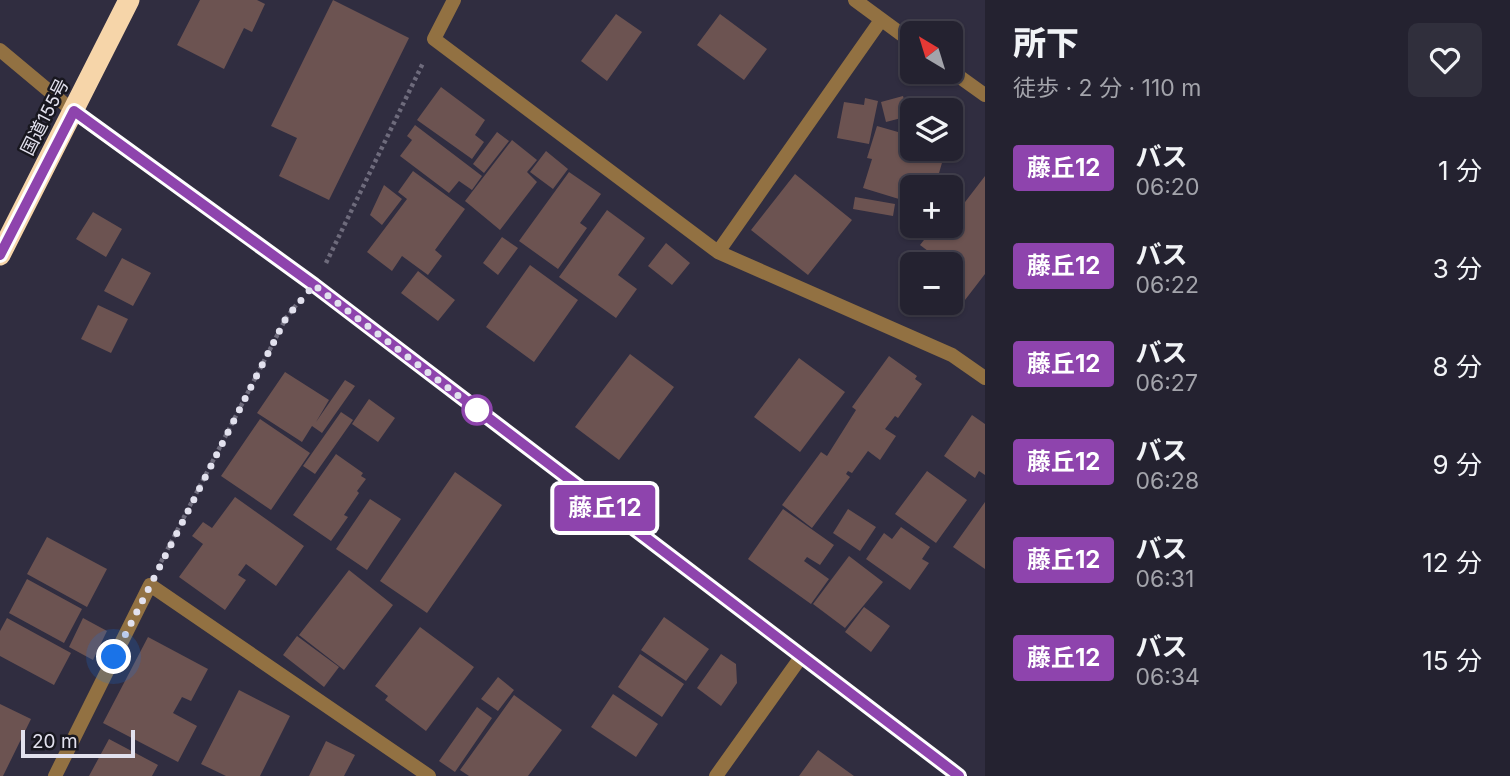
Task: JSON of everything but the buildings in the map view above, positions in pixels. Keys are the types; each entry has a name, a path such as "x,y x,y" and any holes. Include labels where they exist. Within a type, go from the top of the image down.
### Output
{"highway":[{"name":"国道155号","path":"0,255 129,0"}],"street":[{"path":"454,0 434,39 718,252 952,355 985,378"},
{"path":"855,0 900,33"},
{"path":"718,252 881,20"},
{"path":"0,50 74,111 314,285 959,776"},
{"path":"963,79 985,95"},
{"path":"55,776 150,585 429,776"},
{"path":"716,776 801,657"}],"path":[{"path":"150,585 286,318 314,285 434,39"}],"bus line":[{"name":"藤丘12","path":"0,255 74,111 314,285 959,776"}],"route":[{"path":"114,657 286,318 314,285 477,410"}]}
